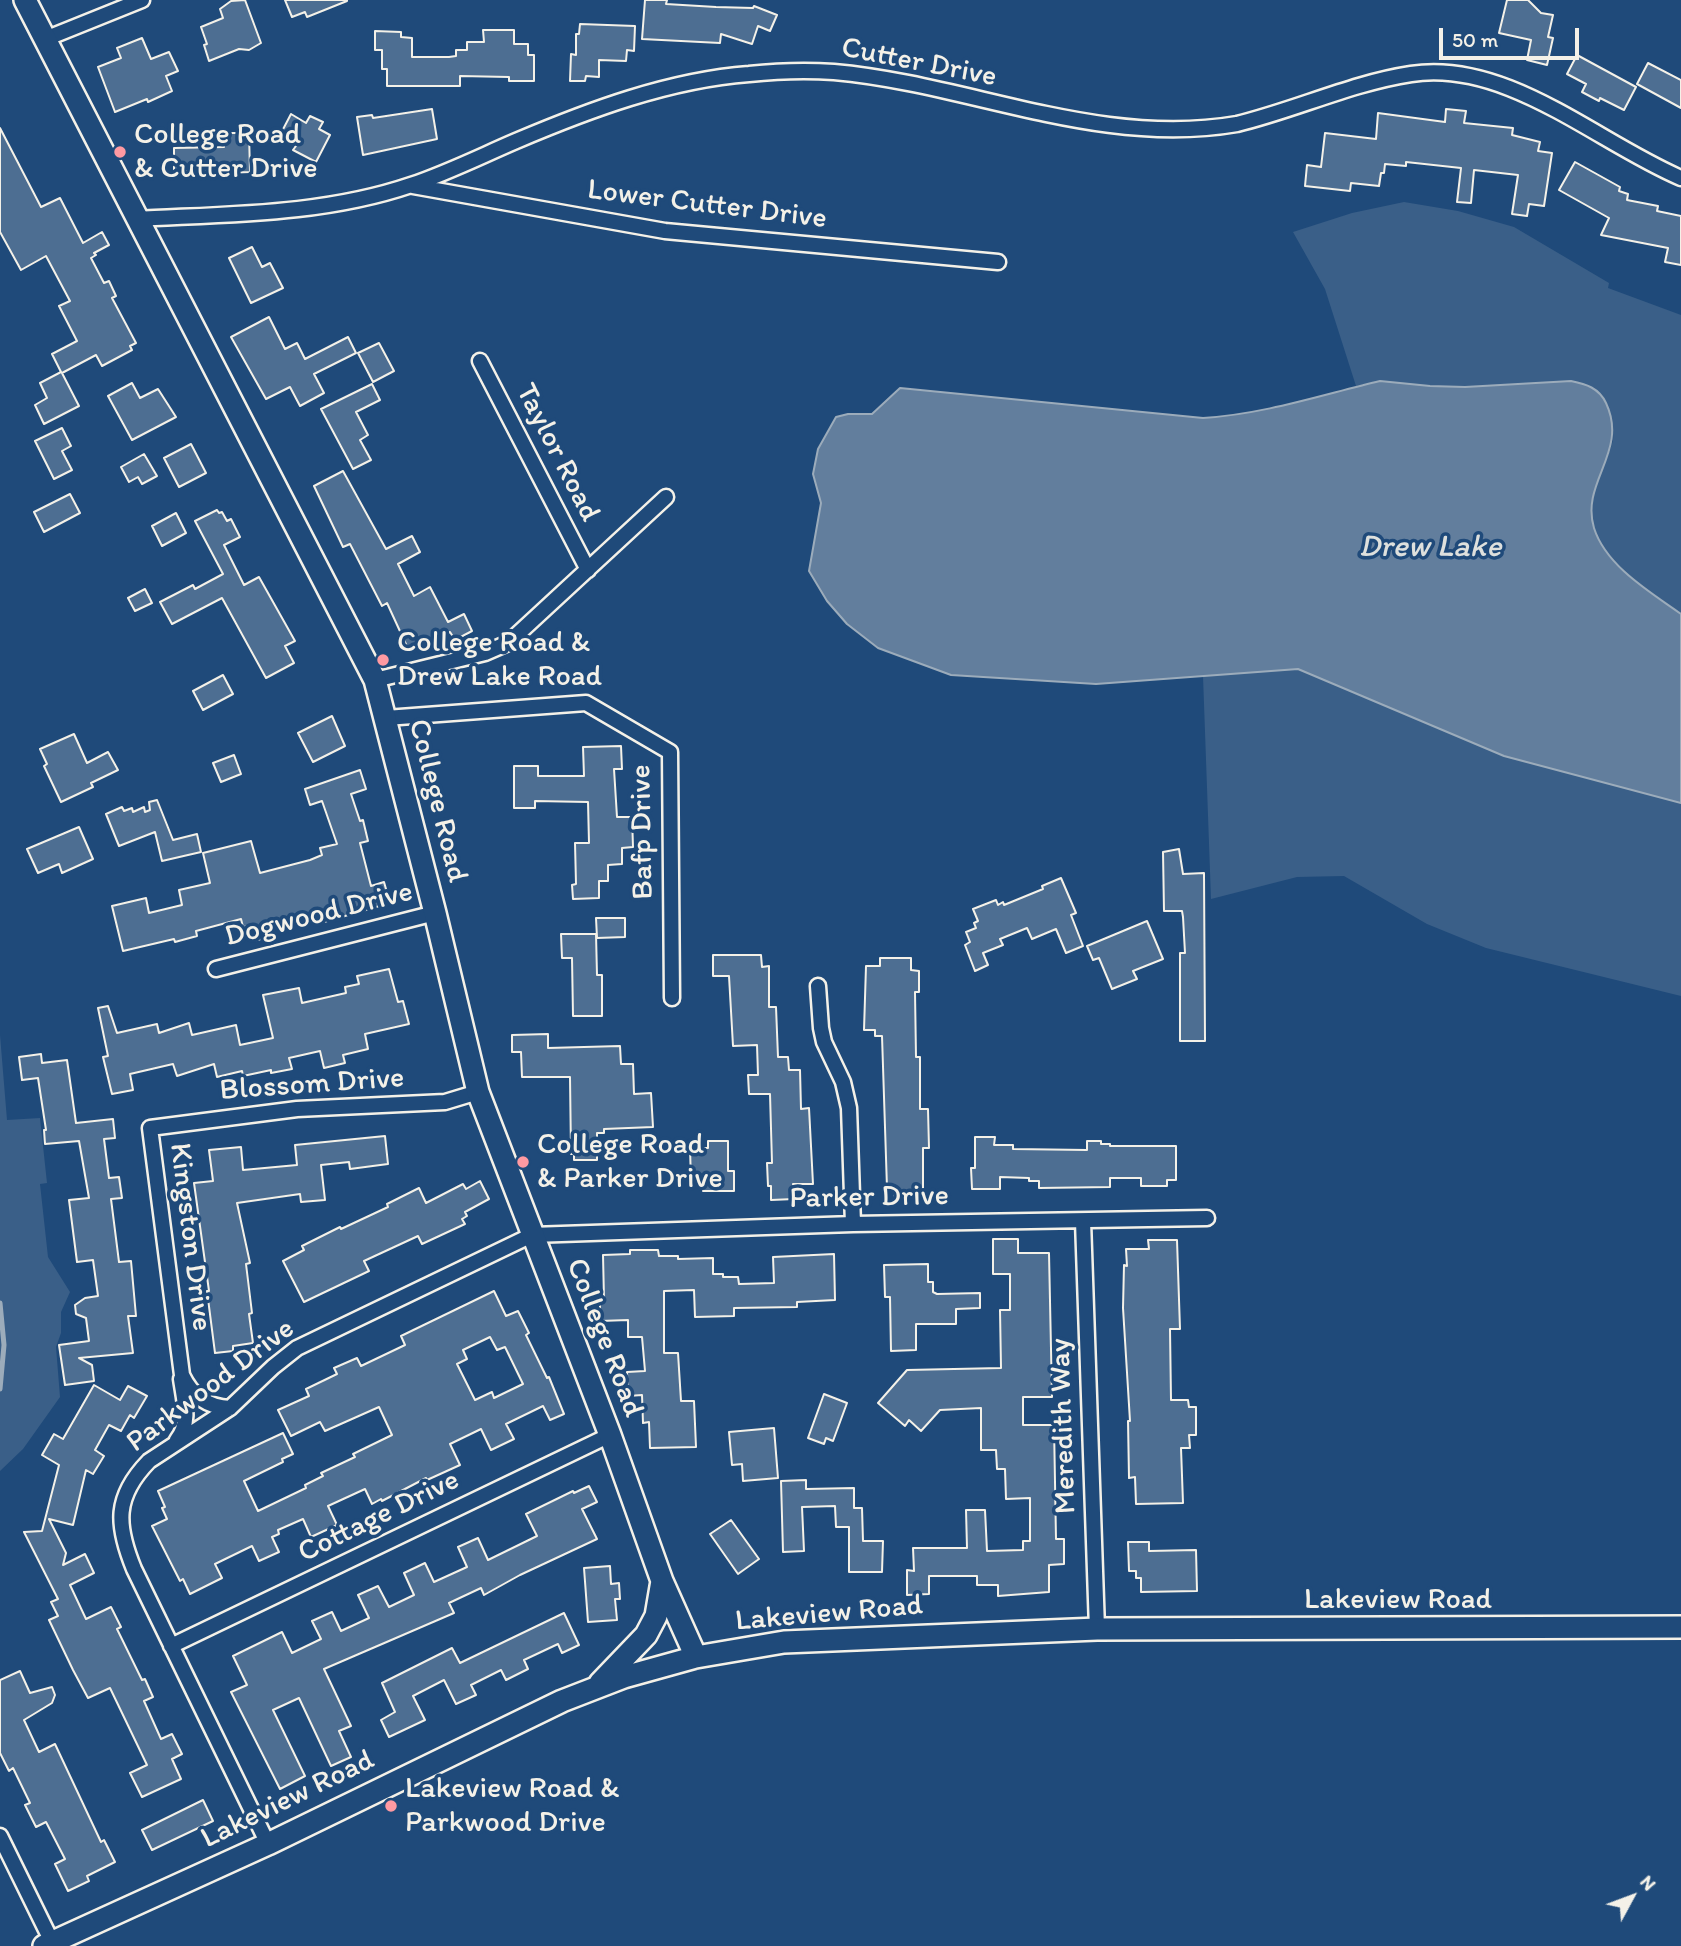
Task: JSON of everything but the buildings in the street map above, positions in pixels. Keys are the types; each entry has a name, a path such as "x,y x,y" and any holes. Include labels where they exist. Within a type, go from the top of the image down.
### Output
{"street":[{"name":"College Road","path":"25,0 374,680 386,718 478,1092 610,1435 662,1581 696,1657"},
{"path":"44,39 142,0"},
{"name":"Cutter Drive","path":"136,219 317,208 411,185 557,124 668,88 747,74 816,71 893,82 1088,122 1158,131 1211,129 1237,124 1397,77 1431,72 1489,82 1530,99 1681,178"},
{"name":"Lower Cutter Drive","path":"411,185 665,231 998,262"},
{"name":"Taylor Road","path":"480,361 588,570"},
{"path":"374,680 485,653 508,643 666,497"},
{"name":"Bafp Drive","path":"386,718 586,703 670,752 672,998"},
{"name":"Dogwood Drive","path":"216,969 435,913"},
{"path":"818,986 823,1035 843,1082 849,1108 853,1224"},
{"name":"Blossom Drive","path":"150,1128 297,1109 445,1102 478,1092"},
{"name":"Kingston Drive","path":"150,1128 182,1375 194,1394 211,1405 230,1408"},
{"name":"Parker Drive","path":"532,1235 853,1224 1207,1218"},
{"name":"Meredith Way","path":"1083,1221 1097,1629"},
{"name":"Parkwood Drive","path":"268,1844 130,1560 120,1522 121,1508 130,1484 149,1461 230,1408 297,1348 532,1235"},
{"path":"175,1443 183,1432 185,1420 179,1360"},
{"name":"Cottage Drive","path":"172,1646 610,1435"},
{"path":"594,1689 646,1635 656,1616 662,1581"},
{"name":"Lakeview Road","path":"48,1944 268,1844 562,1701 624,1677 696,1657 784,1642 1097,1629 1460,1630 1681,1627"},
{"path":"0,1836 48,1944"}],"shaded area":[{"path":"1404,202 1458,211 1514,227 1609,283 1608,288 1681,315 1681,614 1619,566 1600,542 1594,528 1594,494 1613,437 1604,403 1593,389 1571,381 1465,387 1380,381 1356,386 1325,289 1293,232 1352,213"},
{"path":"1298,669 1504,756 1681,803 1681,996 1486,948 1427,924 1344,876 1297,877 1211,899 1203,676"},
{"path":"0,1035 7,1120 40,1118 47,1183 40,1184 48,1257 70,1292 61,1312 61,1333 56,1347 60,1397 23,1449 0,1471"}],"water":[{"name":"Drew Lake","path":"1380,381 1465,387 1571,381 1592,388 1603,398 1612,421 1612,437 1593,496 1591,511 1594,528 1608,554 1630,577 1681,614 1681,803 1504,756 1298,669 1096,684 951,675 878,648 847,624 827,601 809,571 821,503 813,474 818,449 836,417 872,414 900,388 1203,418 1271,408"}],"waterway":[{"path":"0,1303 4,1345 0,1389"}],"place":[{"name":"College Road & Cutter Drive","path":"120,152"},
{"name":"College Road & Drew Lake Road","path":"383,660"},
{"name":"College Road & Parker Drive","path":"523,1162"},
{"name":"Lakeview Road & Parkwood Drive","path":"391,1806"}]}
